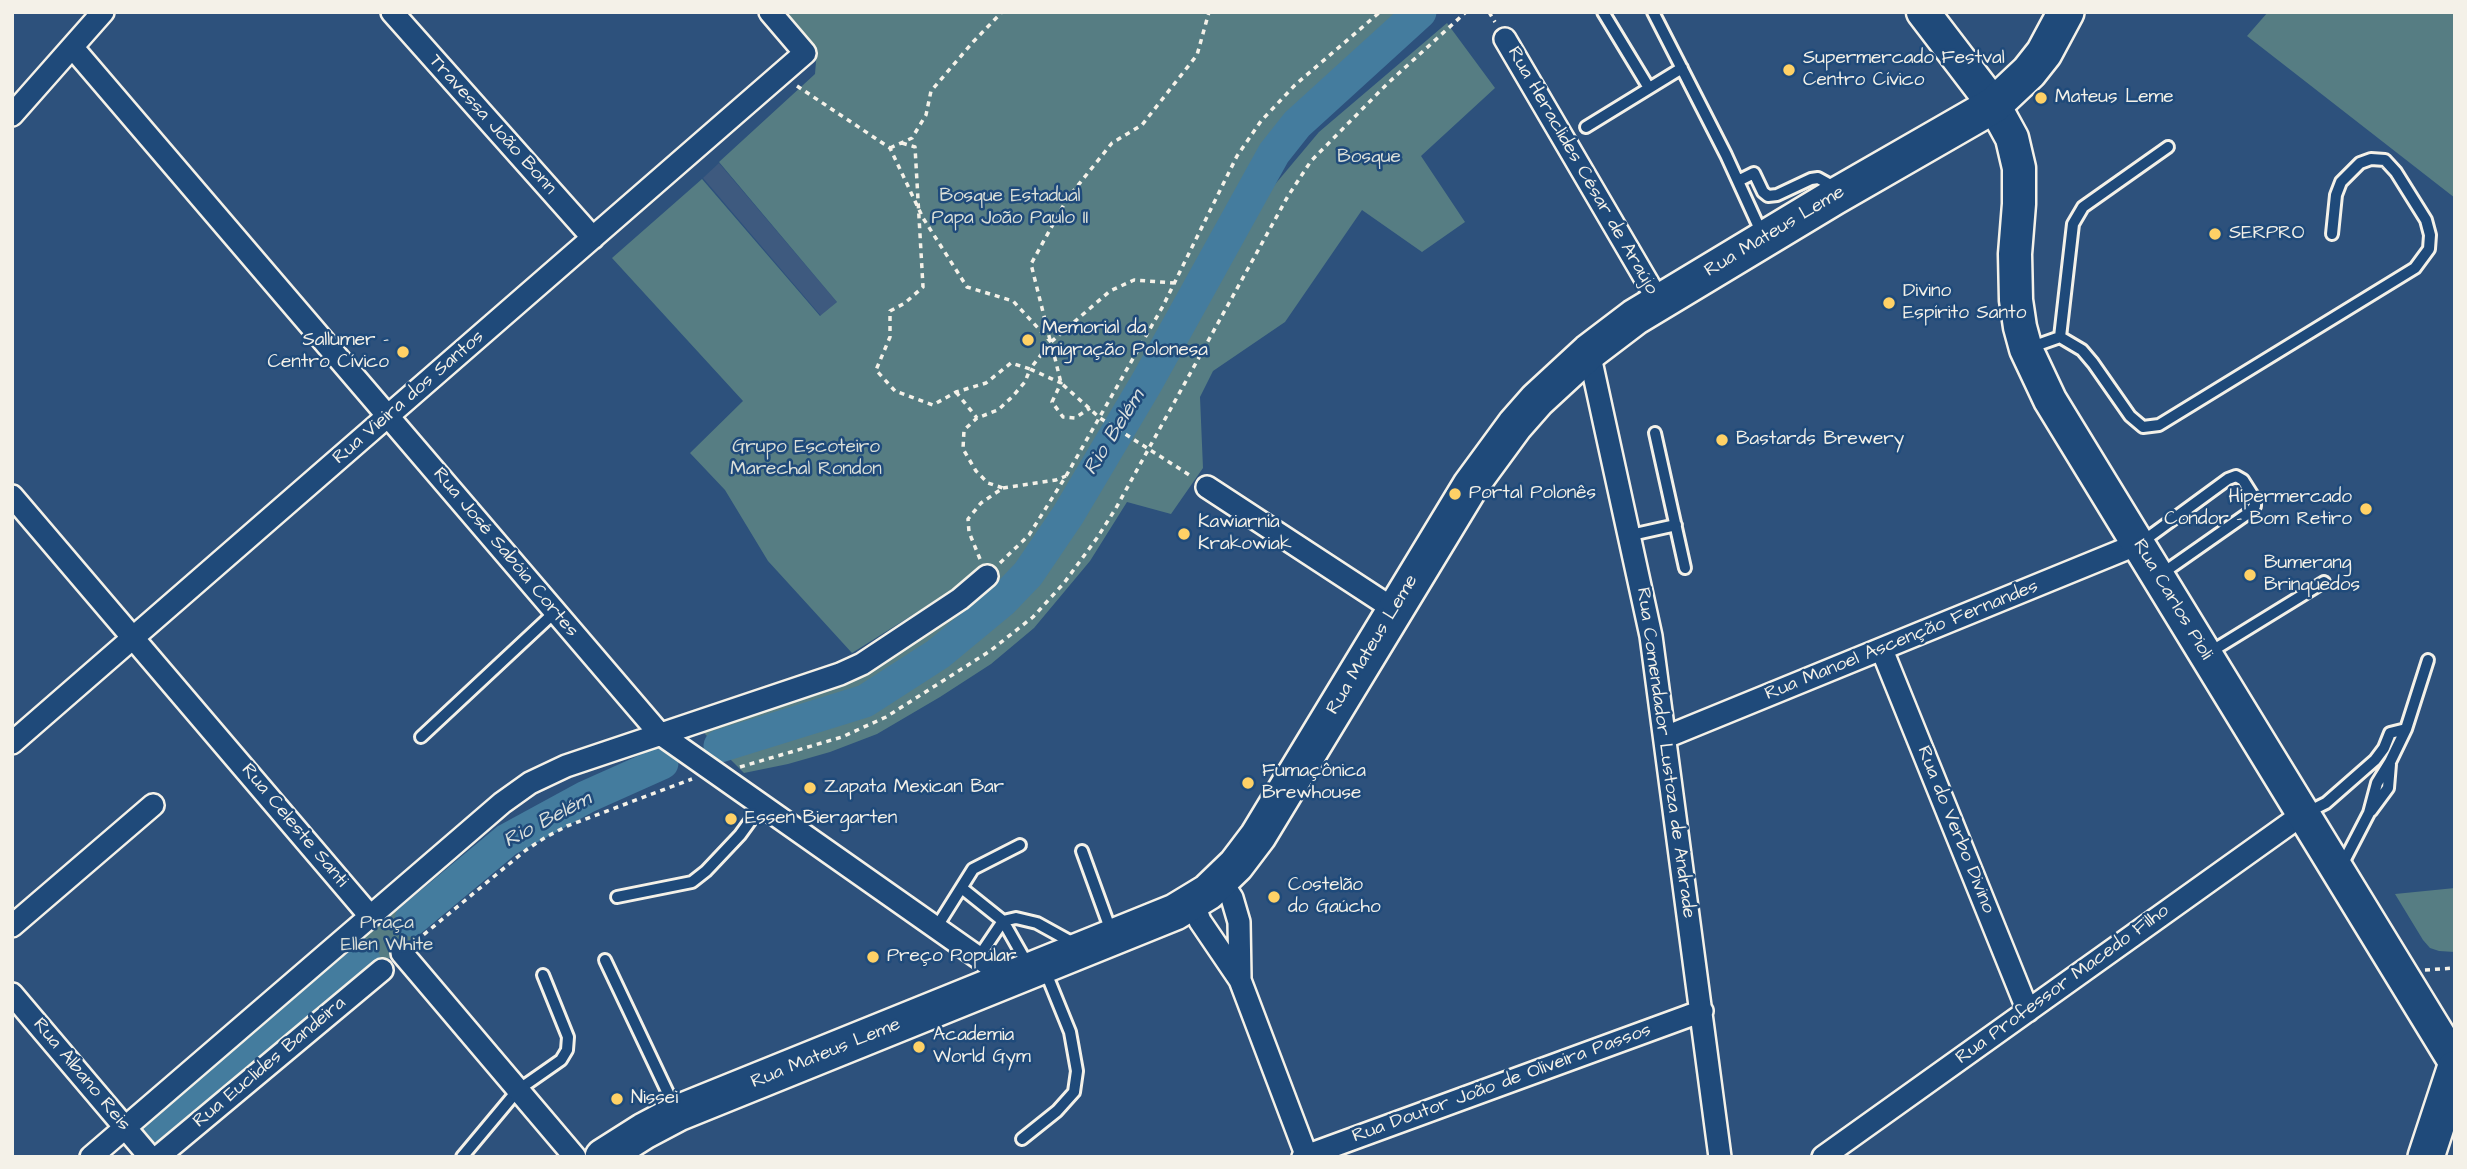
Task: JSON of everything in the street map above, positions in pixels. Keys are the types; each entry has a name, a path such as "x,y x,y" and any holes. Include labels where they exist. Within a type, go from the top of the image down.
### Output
{"main road":[{"name":"Rua Carlos Pioli","path":"1923,12 1994,105 2011,138 2019,168 2016,300 2026,349 2050,400 2455,1062"},
{"name":"Rua Mateus Leme","path":"603,1157 678,1113 1175,912 1221,881 1258,836 1471,485 1514,425 1537,400 1588,352 1659,302 1994,105 2029,72 2044,53 2066,12"},
{"path":"2426,1157 2455,1069"}],"street":[{"path":"12,116 103,12"},
{"name":"Travessa João Bonn","path":"392,12 593,238"},
{"name":"Rua Vieira dos Santos","path":"12,743 805,53 770,12"},
{"name":"Rua Heraclides César de Araújo","path":"1504,39 1659,302"},
{"name":"Rua José Sabóia Cortes","path":"73,48 659,733 978,958 1028,972"},
{"name":"Rua Comendador Lustoza de Andrade","path":"1588,352 1651,636 1720,1157"},
{"path":"1207,487 1395,610"},
{"name":"Rua Celeste Santi","path":"12,496 370,916"},
{"name":"Rua Manoel Ascenção Fernandes","path":"1666,737 2138,544"},
{"path":"91,1157 502,803 530,783 566,766 862,664 960,599 987,576"},
{"name":"Rua do Verbo Divino","path":"1882,650 2028,1010"},
{"path":"12,926 153,805"},
{"name":"Rua Professor Macedo Filho","path":"1823,1157 2303,814"},
{"path":"1221,881 1232,898 1240,922 1240,980"},
{"path":"1193,902 1200,921 1240,980 1305,1156"},
{"path":"402,953 575,1157"},
{"name":"Rua Euclides Bandeira","path":"158,1157 382,970"},
{"name":"Rua Albano Reis","path":"12,993 150,1157"},
{"name":"Rua Doutor João de Oliveira Passos","path":"1305,1156 1702,1012"}],"lane":[{"path":"1604,12 1649,88"},
{"path":"1653,12 1765,239"},
{"path":"1586,127 1682,68"},
{"path":"2060,337 2073,224 2082,207 2168,147"},
{"path":"2060,337 2082,350 2130,416 2143,426 2158,425 2415,268 2429,249 2430,235 2426,220 2396,172 2385,160 2371,159 2360,163 2341,182 2336,195 2332,234"},
{"path":"1738,181 1754,173 1763,192 1777,195 1818,178 1827,183 1834,197"},
{"path":"2026,349 2060,337"},
{"path":"1655,433 1685,568"},
{"path":"2138,544 2228,479 2236,476 2243,480 2255,499 2255,506 2250,512 2158,576"},
{"path":"1630,535 1676,526"},
{"path":"2206,655 2324,582"},
{"path":"421,737 555,612"},
{"path":"2339,872 2369,813 2388,788 2390,762 2406,729 2428,660"},
{"path":"2303,814 2326,803 2375,760 2390,733 2406,729"},
{"path":"617,897 692,882 740,835 761,806"},
{"path":"936,928 963,889 973,869 1020,845"},
{"path":"978,958 1003,921 1016,918 1027,919 1099,943 1082,851"},
{"path":"963,889 1003,921 1028,972 1070,1032 1077,1071 1074,1092 1057,1111 1022,1139"},
{"path":"605,960 678,1113"},
{"path":"461,1157 518,1090 561,1060 567,1050 568,1037 543,975"}],"path":[{"path":"890,148 912,138 926,115 931,92 1002,12"},
{"path":"1066,476 1003,488 981,503 968,519 969,532 987,576 1029,535 1066,476 1174,283 1237,156 1261,121 1296,85 1380,12"},
{"path":"734,769 842,737 897,710 1011,636 1064,583 1097,538 1150,449 1288,196 1311,160 1387,84 1466,12"},
{"path":"1090,408 1075,418 1063,417 1052,402 1061,383 1031,264 1074,189 1112,143 1142,125 1197,55 1210,13"},
{"path":"782,74 890,148 920,212 967,287 1013,301 1051,342"},
{"path":"902,143 915,147 923,287 905,303 890,311 890,337 876,370 895,391 933,405 956,392 986,383 1011,363 1030,369 1061,383 1100,418 1207,487"},
{"path":"1003,488 988,483 976,471 963,449 964,430 977,418 998,410 1012,397 1051,342 1110,291 1134,280 1174,283"},
{"path":"956,392 977,418"},
{"path":"402,953 526,850 546,837 567,826 678,783"}],"shaded area":[{"path":"719,163 837,302 821,316 703,178"}],"green space":[{"name":"Bosque Estadual Papa João Paulo II","path":"784,12 1409,12 1297,110 1267,149 1175,315 1054,519 1016,572 987,598 972,573 949,592 852,653 768,561 725,490 690,453 743,401 612,258 702,179 820,316 837,302 719,162 815,74 817,49"},
{"path":"2268,12 2455,12 2455,198 2247,36"},
{"name":"Bosque","path":"1447,23 1495,88 1421,156 1465,222 1422,252 1362,210 1285,322 1213,371 1200,397 1203,468 1171,514 1127,502 1090,561 1034,628 991,664 940,697 877,734 830,752 744,773 701,730 767,703 969,600 995,618 1029,582 1085,504 1166,371 1261,201 1319,132"},
{"path":"2455,888 2455,952 2430,948 2395,894"},
{"name":"Praça Ellen White","path":"394,904 419,933 380,966 355,936"}],"waterway":[{"name":"Rio Belém","path":"720,746 865,701 938,654 1002,601 1028,574 1068,515 1147,382 1274,153 1297,124 1420,12"},
{"name":"Rio Belém","path":"411,920 507,840 586,797 662,763"},
{"name":"Rio Belém","path":"153,1136 364,960"}],"place":[{"name":"Supermercado Festval Centro Cívico","path":"1789,70"},
{"name":"Mateus Leme","path":"2041,98"},
{"name":"SERPRO","path":"2215,234"},
{"name":"Divino Espírito Santo","path":"1889,303"},
{"name":"Memorial da Imigração Polonesa","path":"1028,340"},
{"name":"Sallumer - Centro Cívico","path":"403,352"},
{"name":"Bastards Brewery","path":"1722,440"},
{"name":"Portal Polonês","path":"1455,494"},
{"name":"Hipermercado Condor - Bom Retiro","path":"2366,509"},
{"name":"Kawiarnia Krakowiak","path":"1184,534"},
{"name":"Bumerang Brinquedos","path":"2250,575"},
{"name":"Fumaçônica Brewhouse","path":"1248,783"},
{"name":"Zapata Mexican Bar","path":"810,788"},
{"name":"Essen Biergarten","path":"731,819"},
{"name":"Costelão do Gaúcho","path":"1274,897"},
{"name":"Preço Popular","path":"873,957"},
{"name":"Academia World Gym","path":"919,1047"},
{"name":"Nissei","path":"617,1099"}],"park label":[{"name":"Grupo Escoteiro Marechal Rondon","path":"806,459"}]}
